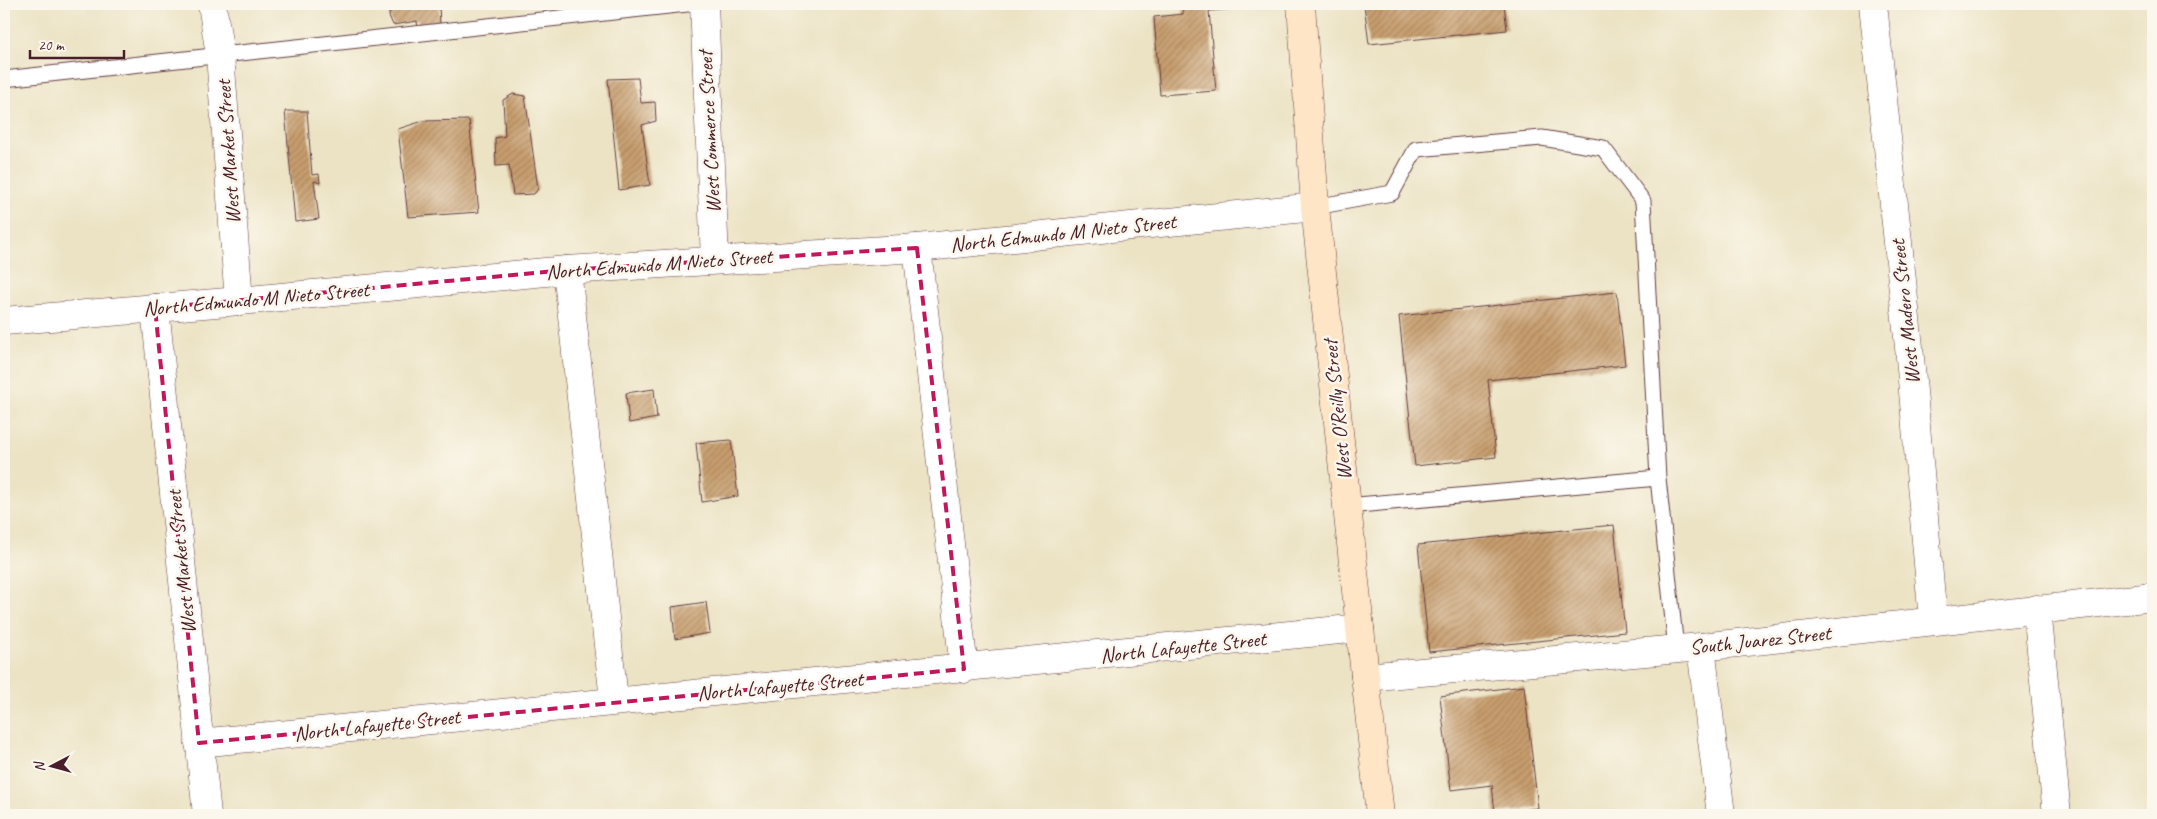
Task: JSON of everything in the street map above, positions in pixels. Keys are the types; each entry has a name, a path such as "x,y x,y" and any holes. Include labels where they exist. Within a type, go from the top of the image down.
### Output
{"main road":[{"name":"West O'Reilly Street","path":"1301,4 1315,208 1380,815"}],"street":[{"name":"West Market Street","path":"212,4 220,55 240,301"},
{"name":"West Commerce Street","path":"704,4 715,260"},
{"name":"West Madero Street","path":"1873,4 1910,357 1933,621"},
{"name":"North Edmundo M Nieto Street","path":"4,321 567,270 917,248 1315,208"},
{"path":"917,248 964,669"},
{"path":"567,270 614,700"},
{"name":"West Market Street","path":"155,308 207,815"},
{"name":"South Juarez Street","path":"1365,677 1688,648 2153,597"},
{"path":"2037,609 2057,815"},
{"name":"North Lafayette Street","path":"199,743 614,700 964,669 1360,628"},
{"path":"1688,648 1721,815"}],"lane":[{"path":"4,79 687,4"},
{"path":"1315,208 1392,193 1416,149 1542,138 1603,148 1643,201 1658,478 1688,648"},
{"path":"1347,506 1658,478"}],"highlighted area":[{"path":"917,248 964,669 199,743 155,308 567,270"}],"building":[{"path":"391,4 439,4 440,26 418,30 417,21 393,25 389,16"},
{"path":"1182,4 1260,4 1260,7 1209,11 1216,91 1160,95 1154,17 1183,14"},
{"path":"1364,4 1504,4 1507,30 1369,44"},
{"path":"638,78 641,103 655,102 656,121 642,125 650,185 619,190 608,79"},
{"path":"513,94 525,96 538,189 534,194 513,195 509,165 496,166 495,138 505,136 503,100"},
{"path":"285,111 307,111 312,175 319,174 320,183 314,181 319,219 295,222"},
{"path":"469,120 479,212 408,217 398,129 423,121"},
{"path":"1617,292 1625,365 1488,380 1496,457 1415,466 1399,316"},
{"path":"654,389 657,418 629,423 626,393"},
{"path":"731,440 738,496 702,502 696,443"},
{"path":"1614,525 1625,632 1429,652 1418,545"},
{"path":"706,602 710,633 675,639 672,607"},
{"path":"1524,686 1538,808 1495,813 1492,785 1451,790 1440,696"}]}
